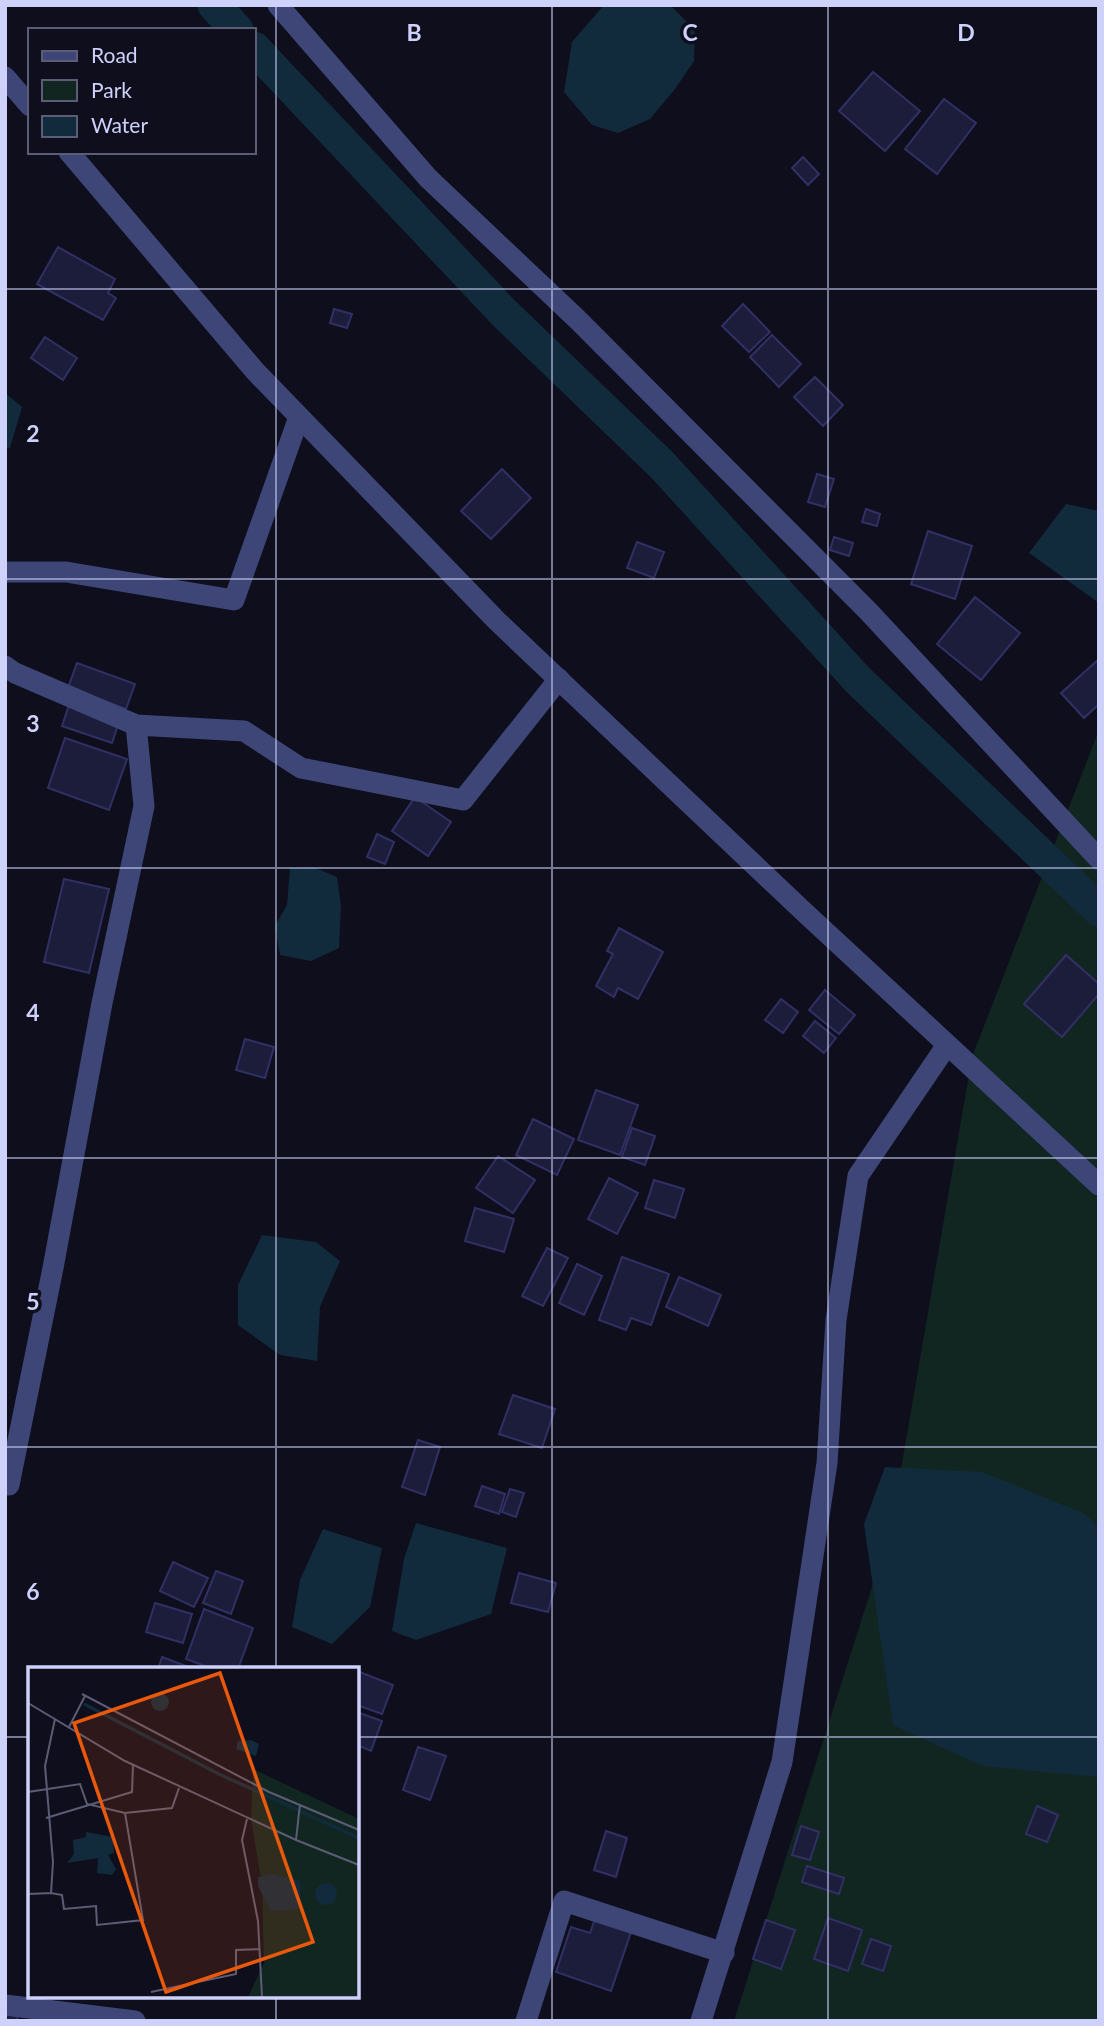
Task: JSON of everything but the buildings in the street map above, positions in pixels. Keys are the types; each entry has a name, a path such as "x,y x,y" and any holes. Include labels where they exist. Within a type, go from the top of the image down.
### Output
{"street":[{"path":"278,5 428,178 577,319 868,611 1099,859"},
{"path":"5,77 28,104"},
{"path":"71,154 255,371 497,621 1099,1185"},
{"path":"5,572 66,572 234,600 299,417"},
{"path":"5,666 15,673 136,724 244,731 301,768 463,800 559,679"},
{"path":"5,1485 9,1485 102,1003 144,806 136,724"},
{"path":"701,2021 782,1762 827,1463 836,1320 858,1176 947,1045"},
{"path":"526,2021 564,1901 724,1953"},
{"path":"5,2005 135,2021"}],"green space":[{"path":"1099,730 1099,2021 734,2021 891,1527 972,1057"}],"water":[{"path":"604,5 670,5 695,30 694,61 675,89 650,119 618,133 592,125 564,92 572,42"},
{"path":"5,393 22,407 10,448 5,447"},
{"path":"1066,504 1099,511 1099,603 1029,553"},
{"path":"313,867 337,877 341,905 339,948 311,961 280,955 275,926 287,905 290,868"},
{"path":"262,1235 316,1242 340,1261 320,1307 317,1361 280,1355 238,1325 238,1285"},
{"path":"885,1467 982,1472 1085,1514 1099,1528 1099,1777 983,1766 893,1725 864,1524"},
{"path":"416,1523 507,1548 491,1614 416,1640 392,1631 404,1559"},
{"path":"323,1529 382,1548 370,1607 332,1644 292,1627 300,1580"}],"waterway":[{"path":"214,5 235,28"},
{"path":"256,50 503,312 662,465 858,680 1099,910"}]}
